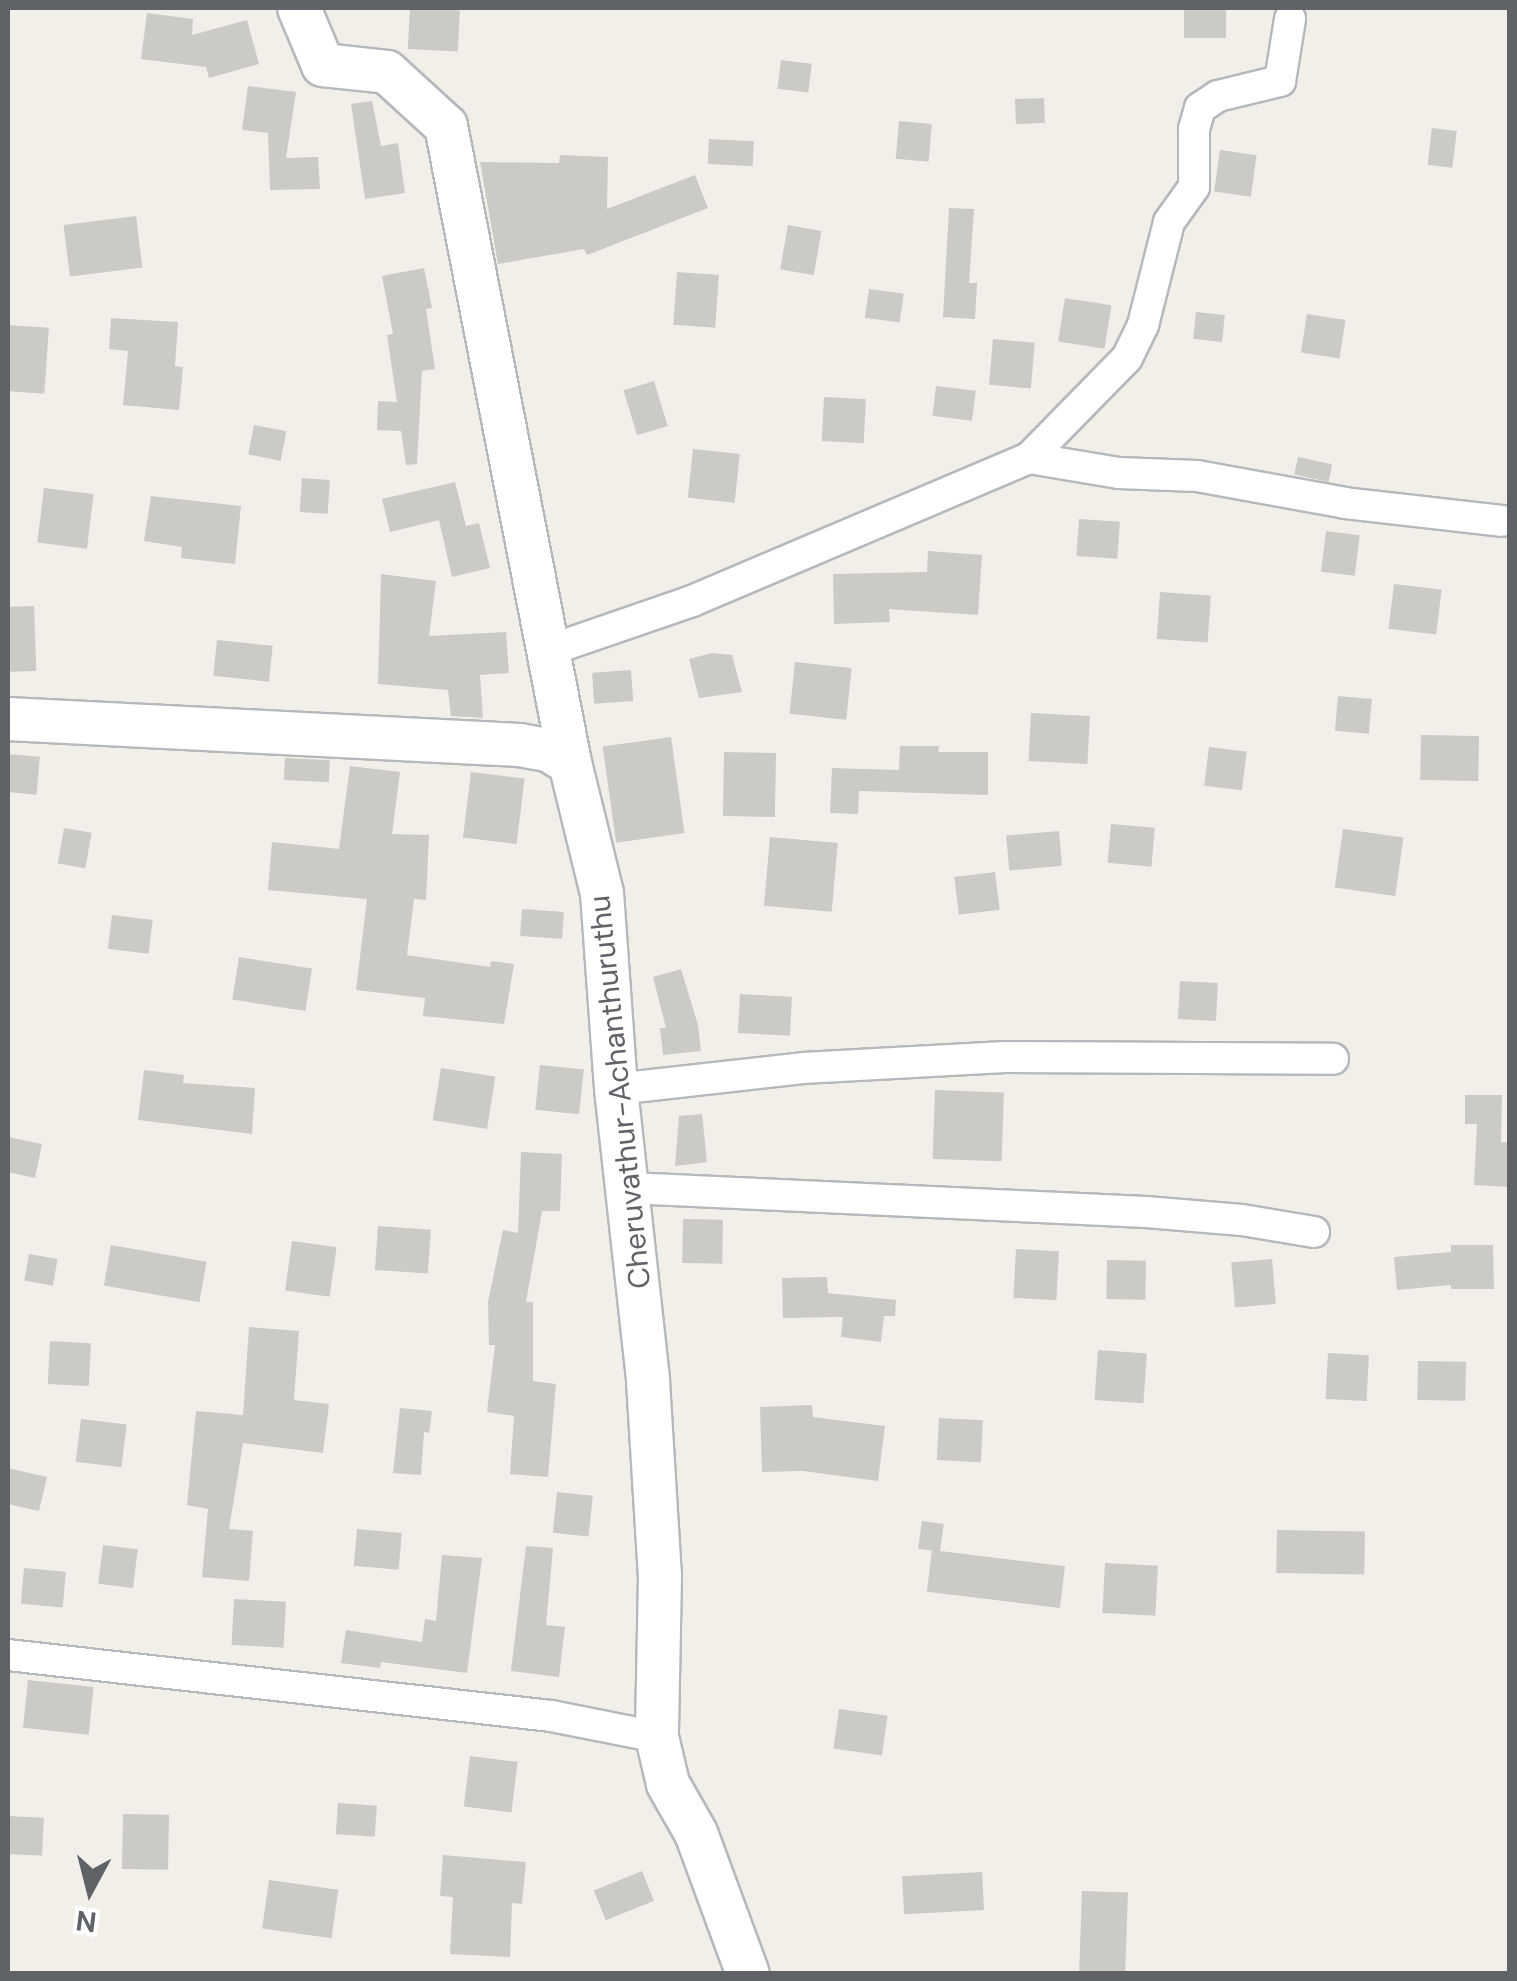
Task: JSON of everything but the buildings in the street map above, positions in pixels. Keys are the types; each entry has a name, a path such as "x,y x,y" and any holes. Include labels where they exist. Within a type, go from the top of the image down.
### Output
{"main road":[{"name":"Cheruvathur-Achanthuruthu","path":"299,8 324,65 387,72 446,126 570,763 602,894 616,1089 648,1381 660,1575 657,1737 668,1784 696,1833 748,1974"},
{"path":"8,719 519,745 548,750 570,763"}],"street":[{"path":"550,650 692,601 1029,458 1126,358 1144,325 1169,222 1194,186 1194,130 1200,108 1218,96 1280,80 1290,19"},
{"path":"1029,458 1119,473 1197,476 1345,502 1502,521"},
{"path":"616,1089 802,1068 1005,1057 1333,1059"},
{"path":"629,1188 1112,1210 1242,1220 1314,1232"},
{"path":"8,1655 551,1716 657,1737"}]}
